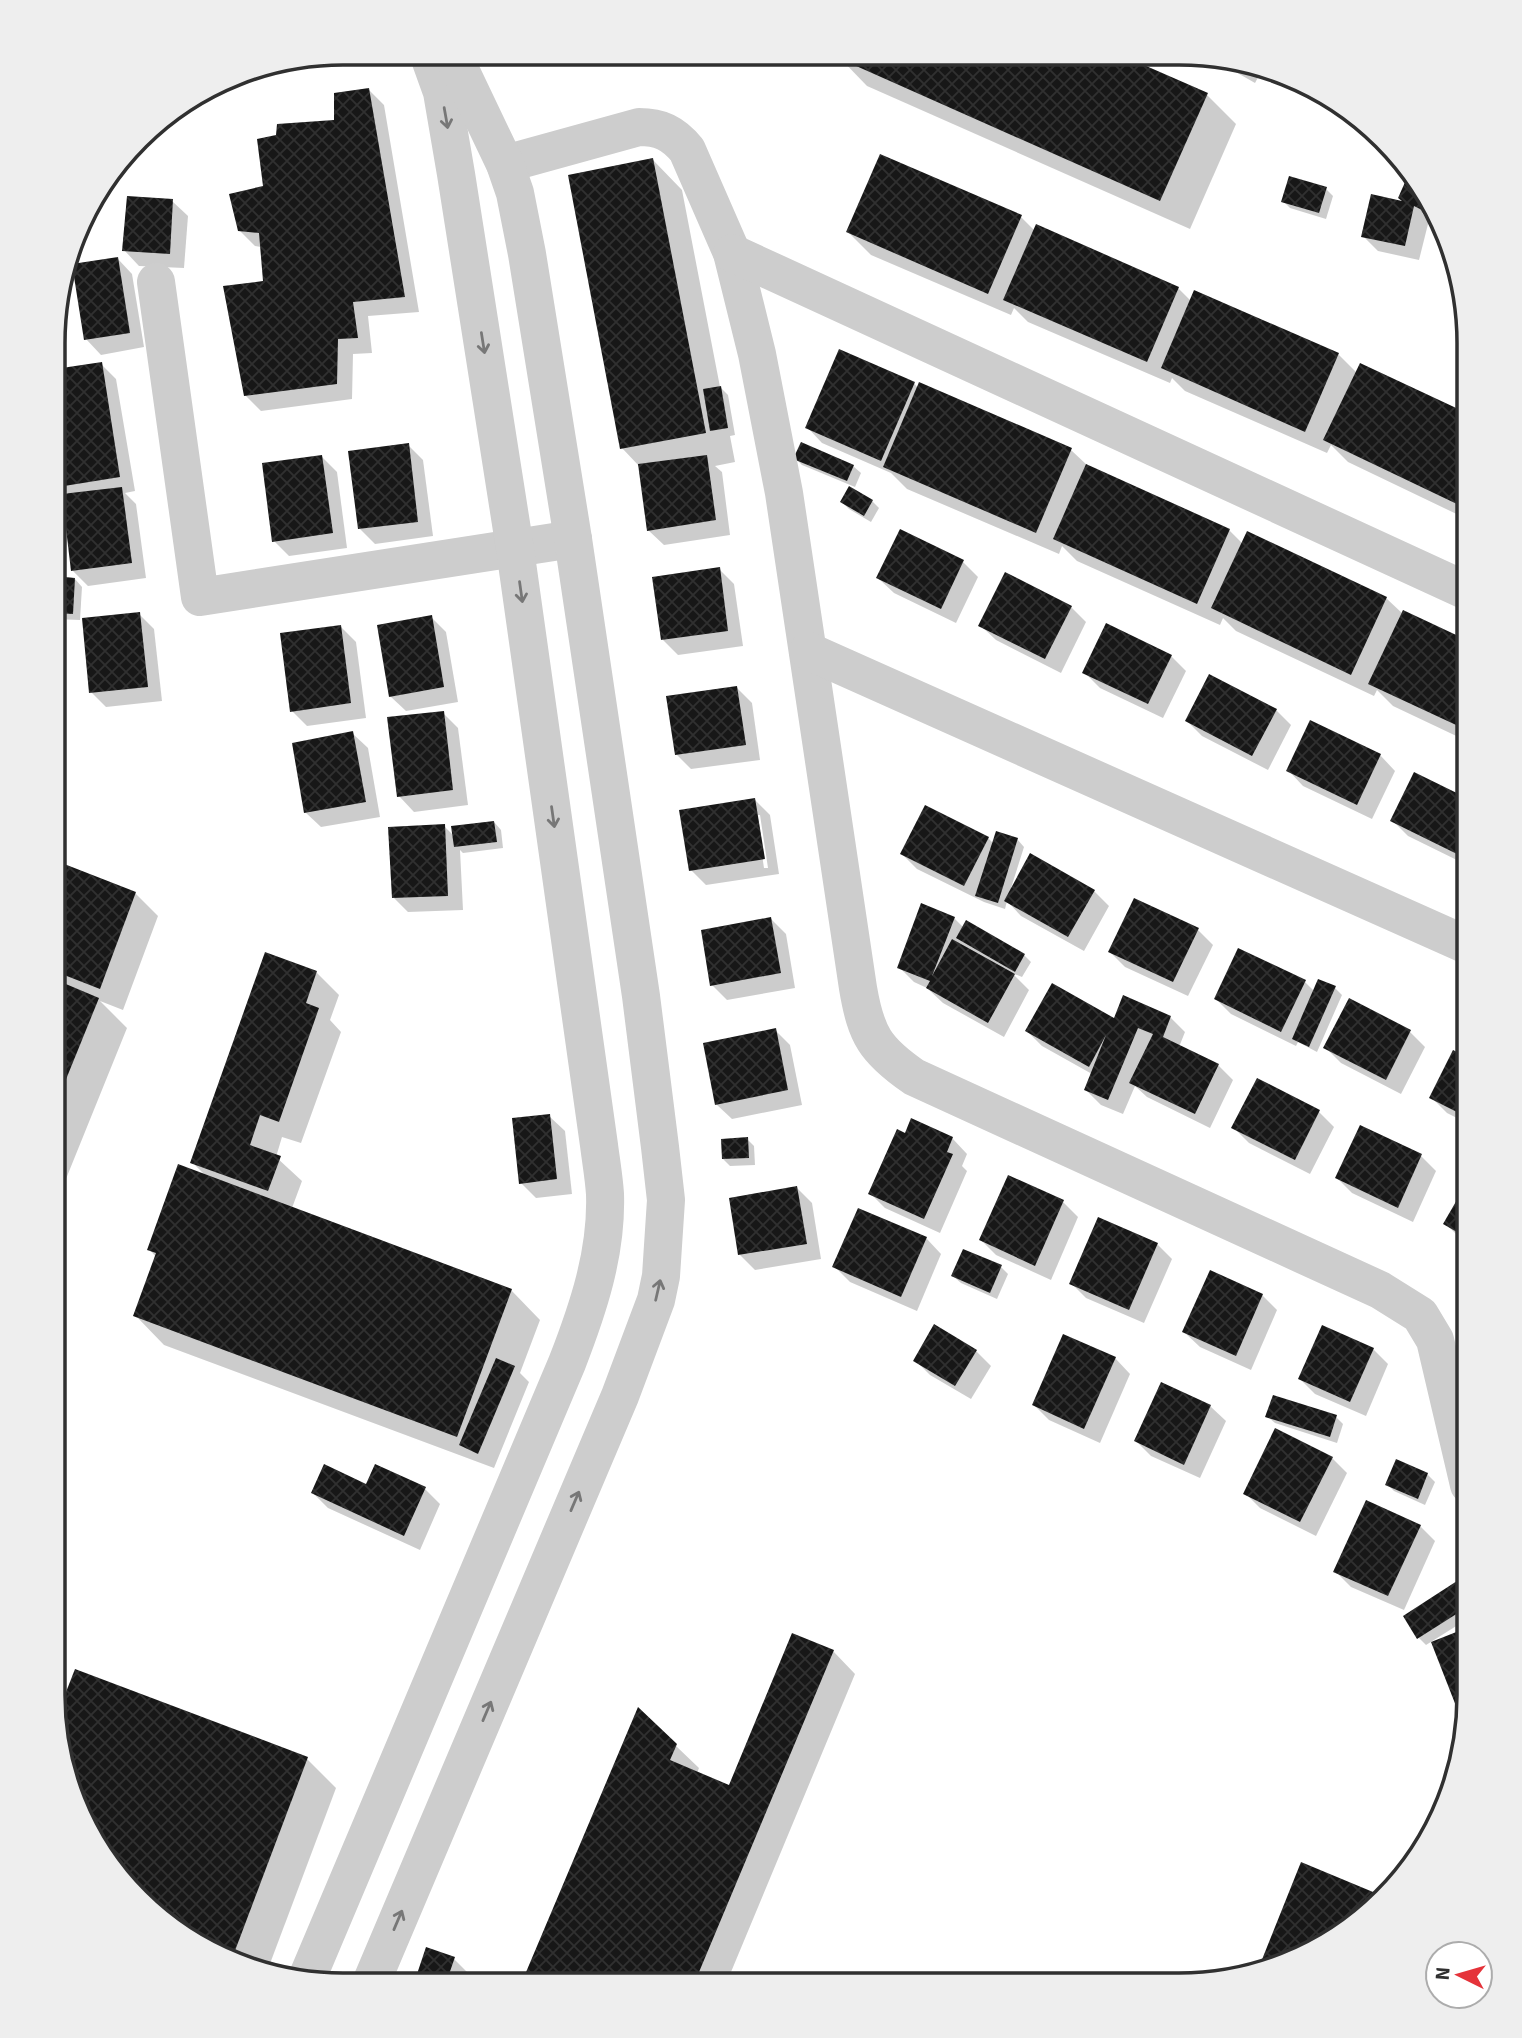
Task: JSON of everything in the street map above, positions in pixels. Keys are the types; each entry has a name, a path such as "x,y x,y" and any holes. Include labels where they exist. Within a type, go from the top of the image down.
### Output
{"street":[{"path":"310,1971 567,1363 596,1279 603,1238 605,1194 601,1157 515,550 456,174 442,92 432,65"},
{"path":"375,1973 620,1396 656,1300 661,1276 666,1200 641,996 573,539 527,254 515,193 505,164 458,65"},
{"path":"505,164 639,127 667,131 687,150 732,253 757,354 782,481 863,1019 874,1043 894,1063 914,1077 1380,1290 1420,1315 1435,1340 1457,1434"},
{"path":"732,253 1457,586"},
{"path":"156,282 200,597 573,539"},
{"path":"807,651 1457,941"}],"building":[{"path":"854,65 1144,65 1208,93 1160,201"},
{"path":"369,88 405,297 353,302 358,338 338,339 337,384 244,396 223,286 263,281 259,233 238,231 229,194 263,186 257,139 276,135 277,124 334,120 334,93"},
{"path":"880,154 1022,215 988,294 846,232"},
{"path":"653,158 706,433 620,449 568,175"},
{"path":"1289,176 1327,187 1319,213 1281,202"},
{"path":"1405,182 1424,211 1414,206 1405,246 1361,237 1371,194 1402,201 1398,198"},
{"path":"127,196 173,199 170,254 122,251"},
{"path":"1036,224 1179,287 1147,362 1003,300"},
{"path":"118,257 130,333 84,340 73,273 77,263"},
{"path":"1194,290 1339,353 1305,432 1161,368"},
{"path":"839,349 915,382 881,461 805,428"},
{"path":"102,362 120,477 65,486 65,368"},
{"path":"1360,363 1457,408 1457,504 1323,440"},
{"path":"919,382 1072,448 1036,533 883,467"},
{"path":"721,386 728,428 710,431 703,389"},
{"path":"801,442 854,465 847,481 793,459"},
{"path":"409,443 418,522 358,529 348,451"},
{"path":"322,455 333,533 272,542 262,463"},
{"path":"707,455 716,520 647,531 638,464"},
{"path":"1086,464 1230,529 1197,604 1053,539"},
{"path":"849,486 873,500 864,516 840,502"},
{"path":"122,487 132,563 71,571 65,494"},
{"path":"900,529 964,560 941,609 876,578"},
{"path":"1247,531 1387,597 1351,675 1211,608"},
{"path":"720,567 728,631 661,640 652,577"},
{"path":"1005,572 1072,606 1045,659 978,626"},
{"path":"65,577 75,578 73,614 65,614"},
{"path":"1403,610 1457,635 1457,725 1368,684"},
{"path":"140,612 148,687 89,693 82,618"},
{"path":"432,615 444,687 389,697 377,625"},
{"path":"1106,623 1172,655 1148,704 1082,673"},
{"path":"341,625 351,703 290,712 280,633"},
{"path":"1209,674 1277,709 1252,756 1185,721"},
{"path":"737,686 746,745 675,755 666,696"},
{"path":"444,711 453,790 397,797 387,717"},
{"path":"1310,720 1381,754 1357,805 1286,771"},
{"path":"353,731 366,802 304,813 292,743"},
{"path":"1414,772 1457,793 1457,854 1390,821"},
{"path":"755,798 765,859 689,871 679,810"},
{"path":"925,805 989,837 964,886 900,854"},
{"path":"494,821 497,842 454,847 451,826"},
{"path":"445,824 448,896 392,898 388,827"},
{"path":"996,831 1018,838 998,903 975,896"},
{"path":"1030,853 1095,890 1068,937 1004,901"},
{"path":"65,864 136,892 100,989 65,975"},
{"path":"1134,898 1199,928 1173,982 1108,952"},
{"path":"921,903 955,917 932,976 952,939 1015,974 988,1023 926,988 930,981 897,968"},
{"path":"771,917 781,973 710,986 701,930"},
{"path":"966,920 1025,954 1015,972 956,938"},
{"path":"1238,948 1306,980 1281,1032 1214,999"},
{"path":"265,952 317,971 306,1003 319,1008 279,1122 260,1115 250,1145 281,1156 268,1191 190,1163"},
{"path":"1318,979 1336,986 1309,1047 1292,1039"},
{"path":"1052,983 1114,1018 1123,995 1171,1016 1163,1037 1219,1064 1195,1114 1129,1083 1153,1034 1138,1028 1108,1100 1084,1090 1106,1035 1089,1067 1025,1031"},
{"path":"65,984 99,998 65,1082"},
{"path":"1349,998 1411,1030 1386,1080 1323,1048"},
{"path":"776,1028 788,1090 715,1105 703,1043"},
{"path":"1453,1050 1457,1052 1457,1112 1429,1098"},
{"path":"1257,1078 1320,1110 1295,1160 1231,1128"},
{"path":"550,1114 557,1179 519,1184 512,1118"},
{"path":"911,1118 953,1137 947,1152 953,1154 924,1219 868,1194 897,1129 905,1133"},
{"path":"1360,1125 1422,1154 1398,1208 1335,1178"},
{"path":"748,1137 749,1158 722,1159 721,1139"},
{"path":"178,1164 512,1289 457,1437 133,1316 156,1253 147,1250"},
{"path":"1008,1175 1064,1200 1035,1266 979,1240"},
{"path":"797,1186 807,1244 738,1255 729,1198"},
{"path":"1457,1200 1457,1232 1443,1224"},
{"path":"858,1208 927,1237 901,1297 832,1267"},
{"path":"1098,1217 1158,1243 1129,1310 1069,1284"},
{"path":"963,1249 1002,1265 990,1293 951,1276"},
{"path":"1210,1270 1263,1294 1236,1356 1182,1332"},
{"path":"934,1324 977,1350 955,1386 913,1361"},
{"path":"1322,1325 1374,1348 1350,1402 1298,1379"},
{"path":"1063,1334 1116,1357 1084,1429 1032,1405"},
{"path":"496,1358 515,1366 478,1454 459,1445"},
{"path":"1161,1382 1211,1405 1184,1465 1134,1441"},
{"path":"1273,1395 1337,1415 1330,1437 1265,1417"},
{"path":"1275,1428 1333,1457 1300,1522 1243,1494"},
{"path":"1396,1459 1428,1473 1418,1499 1385,1485"},
{"path":"324,1464 366,1484 375,1464 426,1487 404,1536 311,1493"},
{"path":"1366,1500 1421,1525 1388,1596 1333,1572"},
{"path":"1457,1581 1457,1614 1417,1639 1403,1616"},
{"path":"1457,1632 1457,1706 1456,1706 1431,1642"},
{"path":"792,1633 834,1650 699,1973 526,1973 638,1707 677,1744 670,1760 729,1785"},
{"path":"75,1669 308,1757 235,1951 204,1936 174,1916 146,1892 122,1864 102,1834 93,1818 74,1767 67,1731 65,1695"},
{"path":"1301,1862 1375,1893 1348,1916 1318,1936 1262,1960"},
{"path":"426,1947 455,1957 449,1973 417,1973"}]}
